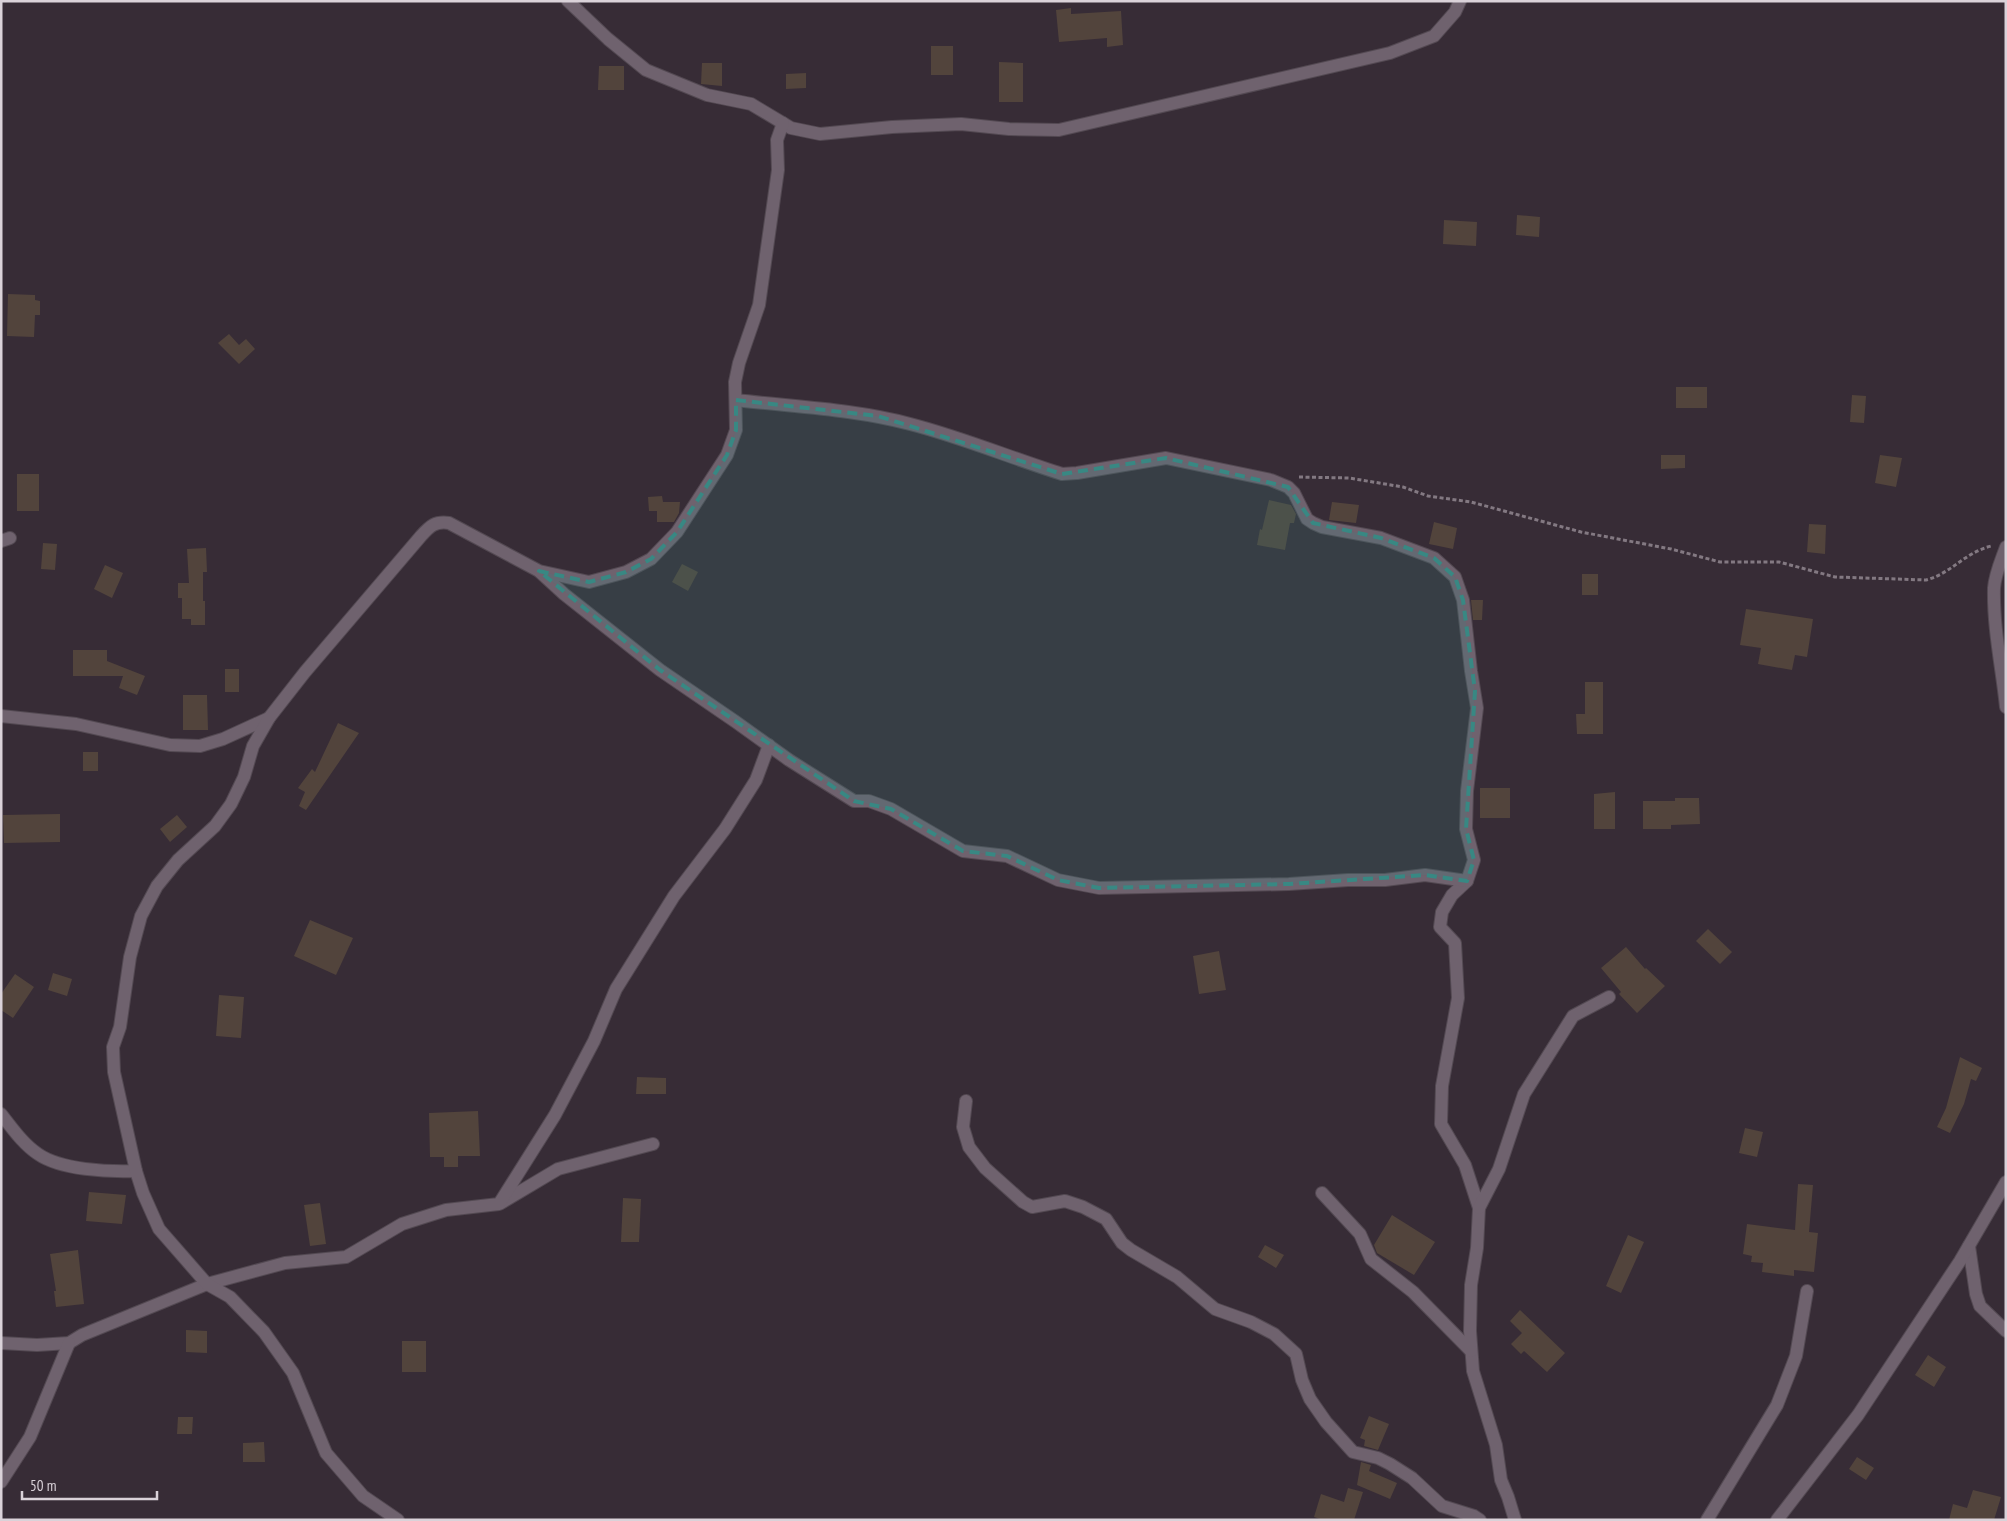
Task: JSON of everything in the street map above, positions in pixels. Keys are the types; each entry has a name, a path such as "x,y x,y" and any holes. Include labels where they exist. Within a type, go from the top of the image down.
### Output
{"street":[{"path":"568,1 608,39 646,70 707,95 751,104 791,128 820,134 892,127 961,124 1009,129 1059,130 1390,53 1434,36 1456,12 1460,1"},
{"path":"398,1520 363,1496 326,1453 293,1373 264,1332 230,1297 207,1284 159,1229 143,1193 136,1172 114,1072 113,1047 120,1027 130,957 141,916 157,886 178,860 215,826 231,804 244,777 253,746 269,718 312,664 415,543 434,524 440,522 449,523 540,571 589,582 626,572 650,559 677,532 727,455 736,430 735,382 739,363 759,305 778,170 777,140 783,123"},
{"path":"736,400 878,416 964,440 1062,474 1166,458 1271,480 1288,487 1294,493 1302,512 1313,523 1322,527 1381,538 1434,558 1456,577 1463,600 1477,708 1467,790 1466,829 1474,860 1467,881 1452,895 1442,912 1440,926 1455,943 1458,998 1442,1086 1442,1124 1465,1166 1479,1208 1477,1248 1471,1285 1471,1350 1473,1371 1496,1445 1500,1480 1508,1497 1515,1520"},
{"path":"2002,545 1994,588 1996,626 2006,707"},
{"path":"540,571 564,594 660,670 789,760 854,801 869,801 891,808 963,851 1007,856 1024,866 1066,881 1099,888 1178,888 1385,880 1425,875 1467,881"},
{"path":"1,716 76,724 170,745 200,746 224,739 269,718"},
{"path":"499,1204 564,1098 594,1042 616,989 674,896 736,813 756,780 769,745"},
{"path":"1479,1208 1499,1169 1524,1094 1573,1016 1609,998"},
{"path":"966,1101 963,1127 968,1147 984,1168 1023,1202 1032,1207 1065,1201 1091,1211 1106,1219 1122,1243 1153,1264 1177,1277 1215,1309 1256,1324 1274,1334 1296,1354 1302,1380 1310,1399 1326,1422 1352,1452 1378,1458 1390,1464 1412,1478 1442,1506 1474,1516 1480,1520"},
{"path":"1,1114 19,1137 38,1154 61,1164 136,1172"},
{"path":"1,1343 37,1345 68,1343 82,1335 207,1284 285,1263 346,1257 402,1224 446,1210 499,1204 558,1169 653,1144"},
{"path":"1777,1520 1858,1416 1919,1324 2006,1182"},
{"path":"1322,1193 1360,1234 1371,1259 1413,1292 1471,1350"},
{"path":"1968,1246 1976,1294 1980,1306 2006,1332"},
{"path":"1707,1520 1777,1405 1796,1356 1807,1291"},
{"path":"1,1482 30,1437 68,1343"}],"path":[{"path":"1271,480 1286,476 1332,477 1375,482 1402,487 1428,496 1471,502 1581,532 1671,549 1720,562 1779,562 1835,577 1926,580 1940,576 1980,549 2002,545"}],"highlighted area":[{"path":"736,400 878,416 1062,474 1166,458 1288,487 1313,523 1381,538 1434,558 1455,577 1463,600 1475,691 1466,829 1474,860 1467,881 1425,875 1289,884 1099,888 1058,880 1007,856 963,851 891,809 854,801 660,670 539,571 589,582 626,572 651,559 677,532 727,455 736,430"}],"building":[{"path":"1071,8 1071,14 1121,11 1123,45 1107,47 1107,38 1059,42 1056,10"},
{"path":"931,46 953,46 953,75 931,75"},
{"path":"999,62 1023,63 1023,102 999,102"},
{"path":"702,63 722,63 722,86 701,84"},
{"path":"599,66 624,66 624,90 598,90"},
{"path":"806,73 806,88 786,89 786,74"},
{"path":"1517,215 1540,217 1539,237 1516,235"},
{"path":"1444,220 1477,222 1476,246 1443,244"},
{"path":"8,294 35,295 35,300 40,301 40,315 35,315 34,337 7,336"},
{"path":"229,334 239,345 246,339 255,349 239,364 218,343"},
{"path":"1676,387 1707,387 1707,408 1676,408"},
{"path":"1852,395 1866,396 1864,423 1850,422"},
{"path":"1661,455 1685,455 1685,468 1661,469"},
{"path":"1880,455 1902,458 1896,487 1875,483"},
{"path":"17,474 39,474 39,511 17,511"},
{"path":"662,496 663,502 680,502 679,513 674,522 657,522 657,511 649,511 648,497"},
{"path":"1269,500 1291,505 1296,514 1294,523 1290,523 1285,550 1257,545"},
{"path":"1332,502 1359,505 1356,523 1329,520"},
{"path":"1434,522 1457,528 1453,549 1429,544"},
{"path":"1809,524 1826,525 1825,554 1807,552"},
{"path":"43,543 57,544 55,570 41,569"},
{"path":"206,548 207,572 203,572 205,625 191,625 191,619 182,619 182,598 178,598 178,583 189,583 187,549"},
{"path":"682,564 698,572 688,591 672,582"},
{"path":"105,565 123,573 112,598 94,589"},
{"path":"1582,574 1598,574 1598,595 1582,595"},
{"path":"1471,600 1483,600 1482,620 1473,620"},
{"path":"1746,609 1813,619 1807,657 1795,655 1792,670 1758,664 1761,648 1740,645"},
{"path":"73,650 107,650 107,661 145,676 137,695 119,688 123,676 73,676"},
{"path":"225,669 239,669 239,692 225,692"},
{"path":"1585,682 1603,682 1603,734 1577,734 1576,714 1585,714"},
{"path":"183,695 207,695 208,730 183,730"},
{"path":"338,723 359,733 306,810 299,806 305,792 298,788 312,769 315,772"},
{"path":"83,752 98,752 98,771 83,771"},
{"path":"1480,788 1510,788 1510,818 1480,818"},
{"path":"1615,792 1615,829 1594,829 1594,794"},
{"path":"1675,798 1699,798 1700,824 1671,825 1671,829 1643,829 1643,801 1675,801"},
{"path":"60,814 60,842 4,843 3,815"},
{"path":"177,815 187,827 170,842 160,829"},
{"path":"310,920 353,938 336,975 294,956"},
{"path":"1708,929 1732,952 1720,964 1696,941"},
{"path":"1626,947 1645,969 1665,986 1637,1013 1619,994 1621,992 1601,968"},
{"path":"1219,951 1226,990 1199,994 1193,956"},
{"path":"53,973 72,979 67,996 48,990"},
{"path":"15,974 34,987 13,1018 1,1010 1,994"},
{"path":"219,995 244,997 241,1038 216,1036"},
{"path":"1960,1057 1982,1068 1976,1081 1971,1079 1964,1104 1950,1133 1937,1127 1946,1108"},
{"path":"637,1077 666,1078 666,1094 636,1094"},
{"path":"478,1111 480,1156 458,1156 458,1167 444,1167 444,1157 430,1157 429,1113"},
{"path":"1745,1128 1763,1132 1757,1157 1739,1153"},
{"path":"1798,1184 1813,1185 1809,1232 1818,1233 1814,1272 1794,1270 1794,1276 1762,1272 1763,1263 1751,1262 1752,1256 1743,1254 1747,1224 1795,1230"},
{"path":"89,1192 126,1195 122,1224 86,1221"},
{"path":"623,1198 641,1199 639,1242 621,1242"},
{"path":"320,1203 326,1244 310,1246 304,1205"},
{"path":"1392,1215 1435,1242 1414,1275 1377,1253 1374,1245"},
{"path":"1628,1235 1644,1242 1621,1293 1606,1286"},
{"path":"1265,1245 1284,1255 1276,1268 1258,1257"},
{"path":"78,1250 84,1304 56,1307 54,1291 56,1291 50,1254"},
{"path":"1520,1310 1565,1353 1547,1372 1524,1351 1521,1354 1511,1344 1522,1333 1510,1321"},
{"path":"186,1330 207,1331 207,1353 186,1352"},
{"path":"402,1341 426,1341 426,1372 402,1372"},
{"path":"1928,1355 1946,1367 1934,1387 1915,1375"},
{"path":"1369,1416 1389,1424 1378,1450 1364,1446 1365,1440 1360,1438"},
{"path":"178,1417 193,1417 192,1434 177,1434"},
{"path":"264,1442 265,1462 243,1462 243,1443"},
{"path":"1857,1457 1874,1468 1866,1480 1849,1469"},
{"path":"1361,1462 1371,1465 1369,1471 1397,1483 1390,1499 1357,1485"},
{"path":"1348,1488 1363,1492 1354,1520 1323,1520 1314,1517 1321,1494 1344,1502"},
{"path":"1973,1490 2001,1497 1994,1520 1949,1520 1953,1504 1967,1508"}]}
